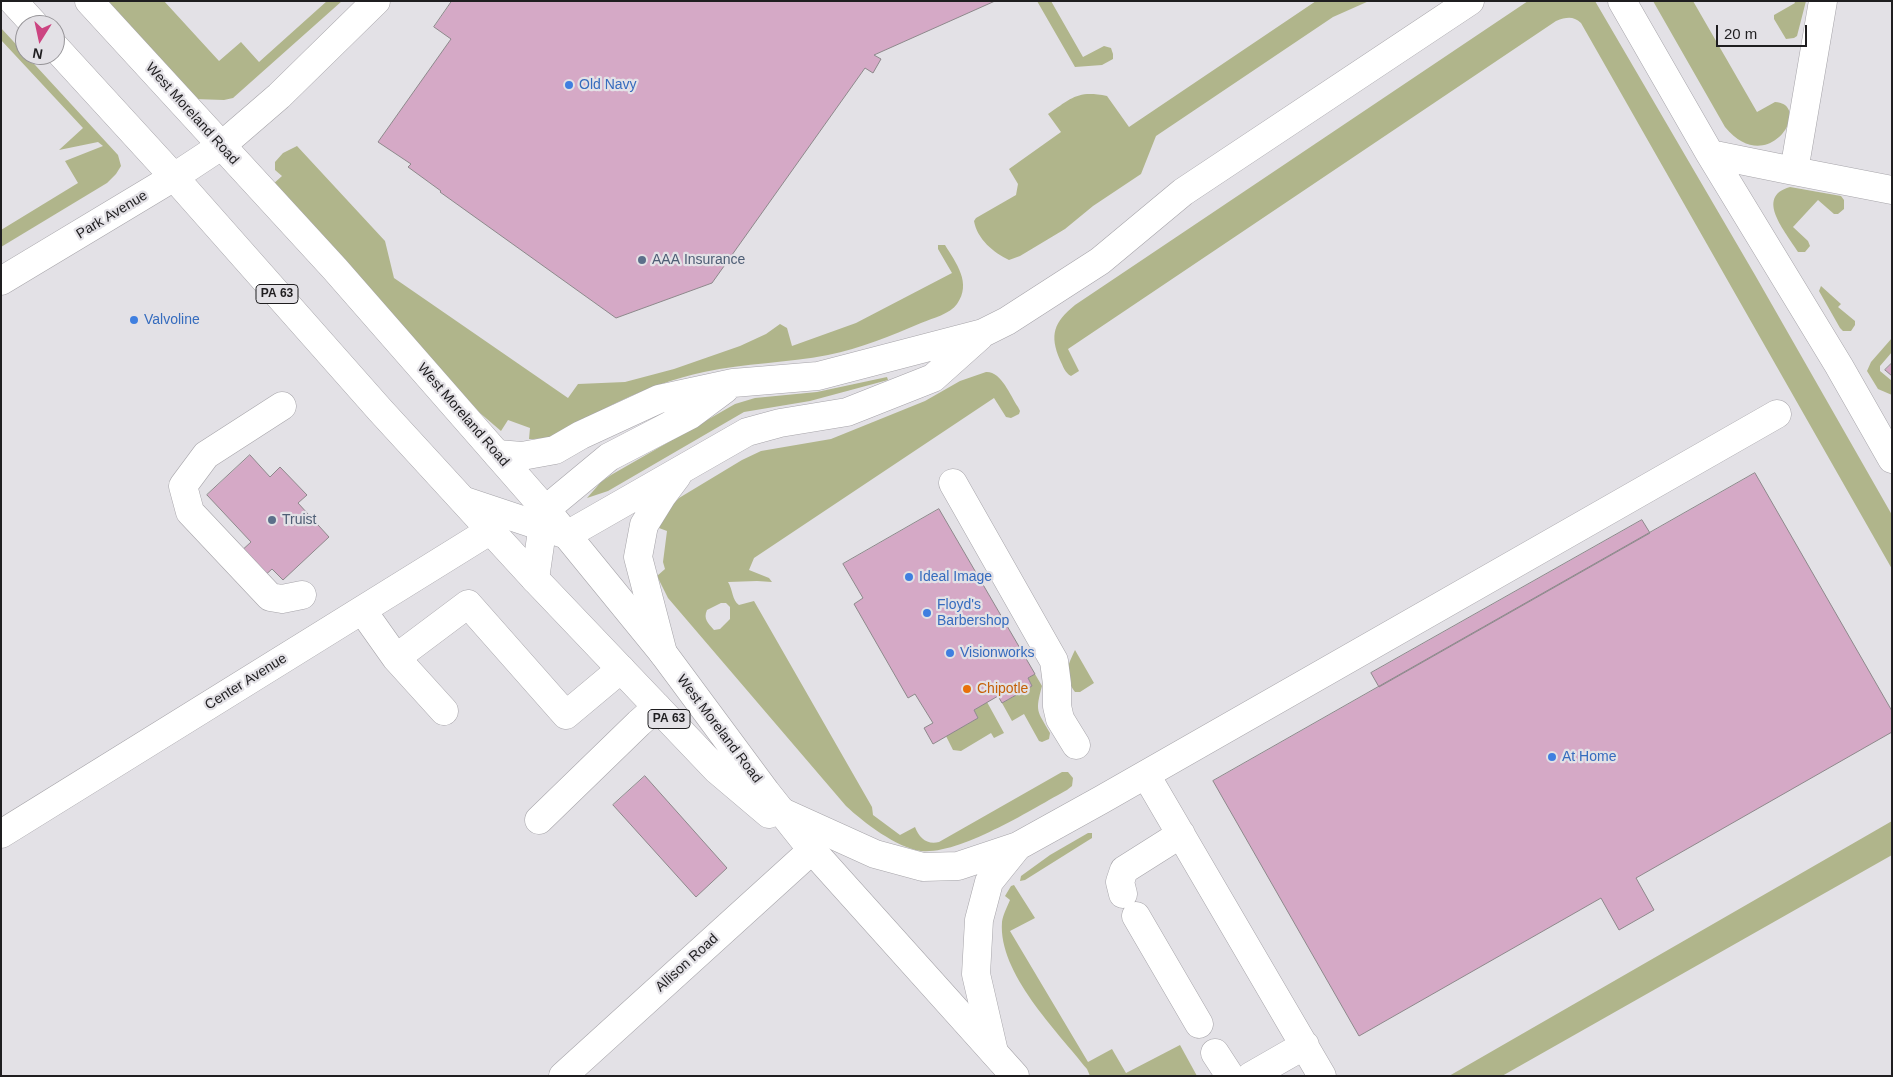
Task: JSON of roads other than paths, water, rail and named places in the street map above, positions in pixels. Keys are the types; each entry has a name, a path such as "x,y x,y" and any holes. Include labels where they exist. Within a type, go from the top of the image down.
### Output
{"main road":[{"path":"13,1 26,15"},
{"name":"West Moreland Road","path":"89,1 336,269 497,454 552,524 663,653 812,850 1015,1076"},
{"name":"Park Avenue","path":"1,281 174,177 221,146 279,96 376,1"},
{"path":"465,500 552,524 683,469 747,432 780,423 848,412 933,378 983,334 1007,321 1100,261 1183,192 1470,1"},
{"path":"1622,1 1710,154 1839,366 1892,459"},
{"path":"1794,171 1823,1"},
{"name":"West Moreland Road","path":"65,58 174,177 380,410 465,500 535,579 717,770 812,850"},
{"path":"1710,154 1892,190"},
{"path":"497,454 522,456 555,450 580,435 659,399 732,383 818,376 983,334"},
{"path":"535,579 552,524 609,457 690,415 732,383"},
{"path":"282,406 206,455 183,486 190,512 270,597 282,599 302,595"},
{"path":"780,810 875,854 924,867 958,866 1018,846 1146,775 1777,414"},
{"path":"663,653 638,557 644,526 662,496 683,469"},
{"path":"953,483 1054,661 1057,706 1060,719 1076,745"},
{"name":"Center Avenue","path":"1,834 491,530"},
{"path":"396,658 468,604 566,715 621,668"},
{"path":"362,610 396,658 444,711"},
{"path":"539,820 639,722 657,707"},
{"path":"1146,775 1322,1076"},
{"path":"1181,834 1124,870 1120,882 1130,905 1199,1024"},
{"path":"994,1052 976,974 979,920 989,882 1018,846"},
{"name":"Allison Road","path":"563,1076 812,850"},
{"path":"1251,1076 1305,1044"},
{"path":"1216,1053 1230,1076"}],"place":[{"name":"Old Navy","path":"569,85"},
{"name":"AAA Insurance","path":"642,260"},
{"name":"Valvoline","path":"134,320"},
{"name":"Truist","path":"272,520"},
{"name":"Ideal Image","path":"909,577"},
{"name":"Floyd's Barbershop","path":"927,613"},
{"name":"Visionworks","path":"950,653"},
{"name":"Chipotle","path":"967,689"},
{"name":"At Home","path":"1552,757"}]}
